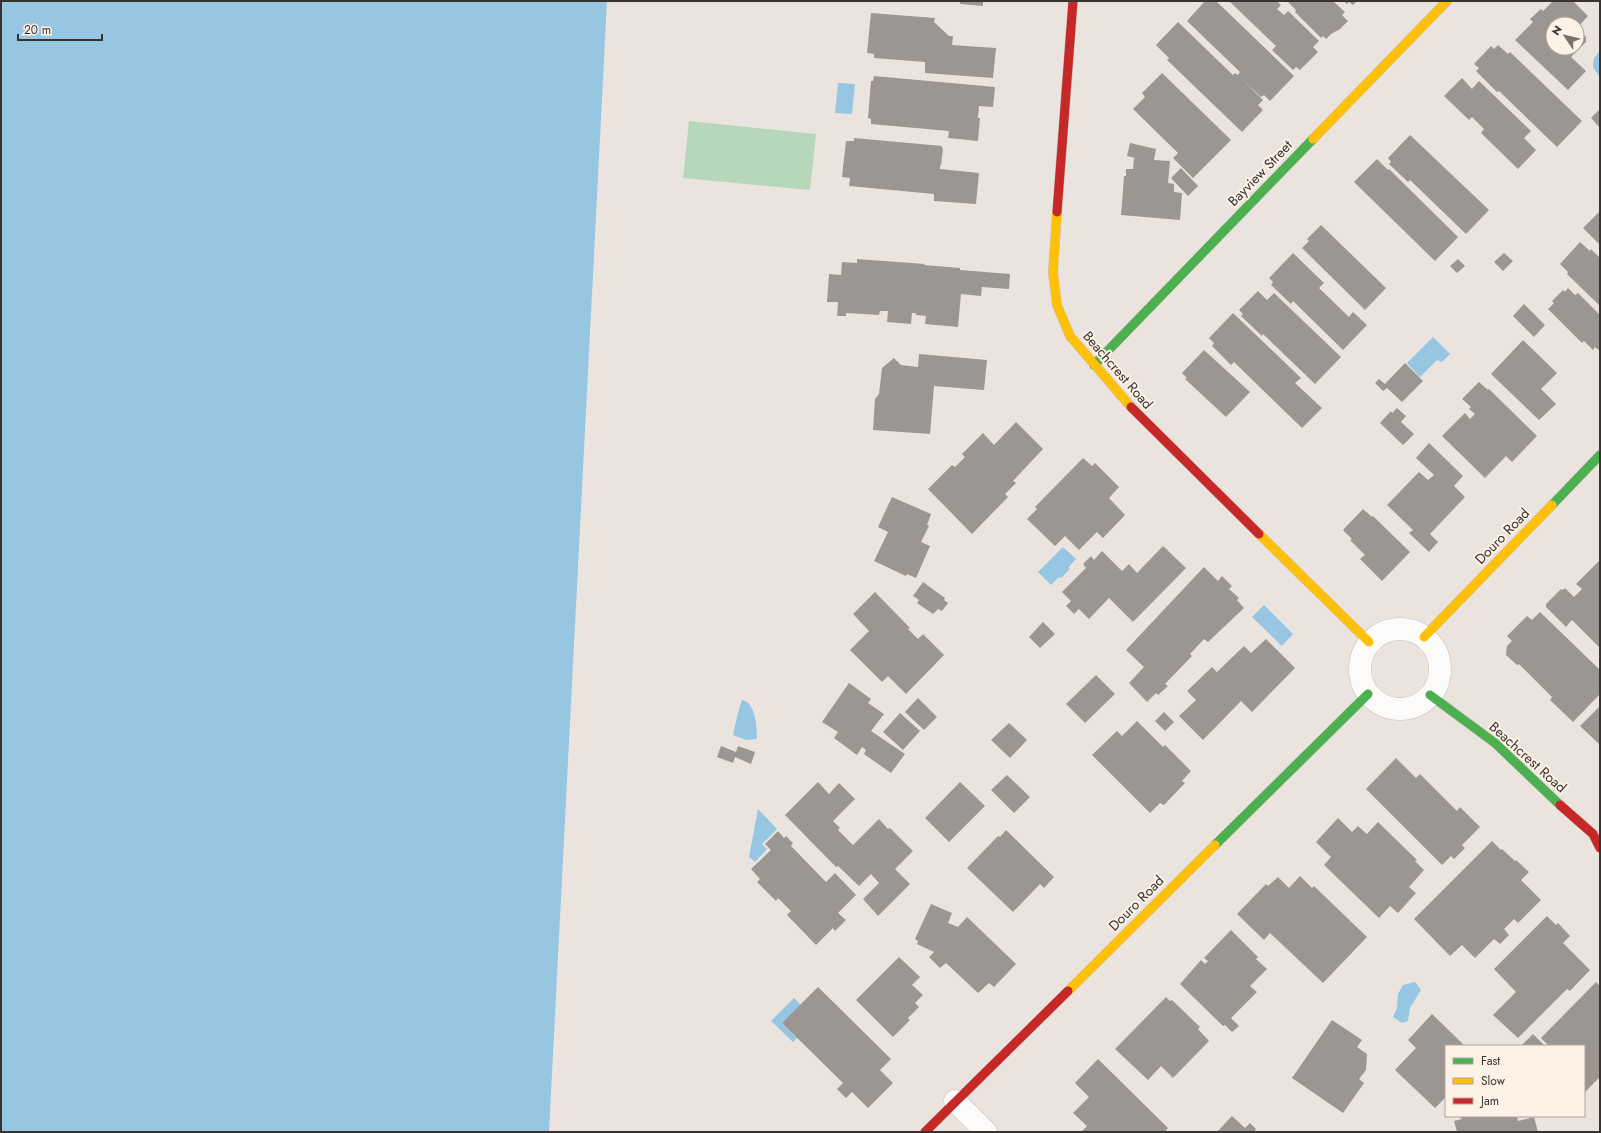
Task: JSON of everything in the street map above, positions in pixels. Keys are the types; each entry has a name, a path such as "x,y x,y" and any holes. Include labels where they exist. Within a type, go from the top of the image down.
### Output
{"street":[{"name":"Beachcrest Road","path":"1073,1 1054,272 1057,305 1070,336 1139,416 1369,642"},
{"name":"Bayview Street","path":"1094,365 1447,1"},
{"name":"Douro Road","path":"1424,637 1600,455"},
{"path":"1396,628 1416,632 1424,637 1432,645 1437,654 1440,665 1436,686 1430,695 1414,706 1404,709 1394,709 1384,706 1368,694 1362,682 1359,668 1364,650 1369,642 1386,631 1396,628"},
{"name":"Douro Road","path":"925,1132 1368,694"},
{"name":"Beachcrest Road","path":"1430,695 1495,743 1574,818 1598,838"},
{"path":"955,1101 986,1132"}],"green space":[{"path":"689,121 816,134 810,190 683,178"}],"water":[{"path":"1,1 607,1 549,1132 1,1132"},
{"path":"1600,51 1600,74 1598,75 1593,67 1594,58"},
{"path":"838,83 855,84 852,114 835,113"},
{"path":"1433,337 1450,354 1442,362 1437,360 1420,377 1407,363"},
{"path":"1063,547 1076,559 1068,568 1070,569 1051,585 1038,572"},
{"path":"1264,605 1293,634 1282,646 1252,617"},
{"path":"742,700 747,702 753,710 756,722 757,739 746,740 733,735"},
{"path":"758,809 777,829 762,844 767,849 755,862 749,857"},
{"path":"1415,982 1421,990 1410,1008 1408,1021 1402,1023 1393,1017 1397,1008 1398,994 1403,985"},
{"path":"794,998 801,1005 782,1023 797,1038 793,1042 771,1021"}],"building":[{"path":"960,1 983,1 983,6 960,4"},
{"path":"1205,1 1216,1 1294,76 1270,101 1264,95 1261,97 1242,79 1263,100 1258,105 1263,110 1242,132 1167,60 1169,58 1156,45 1178,22 1233,75 1235,73 1238,75 1240,72 1187,21"},
{"path":"1229,1 1277,1 1281,5 1277,9 1284,15 1288,11 1319,41 1313,47 1318,52 1300,70 1296,67 1293,70 1272,50 1276,46"},
{"path":"1287,1 1333,1 1345,12 1342,15 1348,21 1326,39 1323,36 1321,38 1295,12 1296,10"},
{"path":"1344,1 1357,1 1353,5 1349,2 1347,4"},
{"path":"1553,1 1573,1 1588,16 1585,19 1585,16 1545,16 1545,56 1572,56 1571,57 1586,71 1568,90 1515,40 1533,22 1530,19 1541,9 1543,11"},
{"path":"871,13 935,18 934,22 949,36 953,36 952,45 996,48 993,78 925,73 925,62 874,58 874,54 867,53"},
{"path":"1498,45 1508,54 1510,52 1582,121 1557,147 1476,71 1479,68 1474,64 1491,46 1494,49"},
{"path":"1162,73 1231,140 1193,178 1173,158 1178,153 1133,109 1145,97 1142,93"},
{"path":"874,76 995,87 993,107 979,106 978,118 980,118 978,141 948,138 949,131 871,124 871,119 868,118 871,81 873,81"},
{"path":"1462,78 1472,89 1479,81 1531,131 1524,138 1536,150 1518,169 1481,133 1484,129 1472,117 1469,120 1444,96"},
{"path":"1600,109 1600,128 1591,118"},
{"path":"1410,135 1489,210 1466,234 1410,180 1408,182 1389,164 1391,162 1388,158"},
{"path":"854,138 942,146 940,169 979,173 976,204 934,201 934,194 849,186 850,178 842,177 846,141 854,141"},
{"path":"1130,143 1156,149 1154,160 1170,161 1168,183 1174,184 1174,192 1182,193 1180,220 1121,215 1124,176 1126,176 1126,169 1133,169 1134,158 1139,159 1127,156"},
{"path":"1377,159 1458,237 1435,261 1354,182"},
{"path":"1181,168 1198,186 1188,196 1171,178"},
{"path":"1600,211 1600,245 1583,228"},
{"path":"1321,225 1386,288 1365,310 1302,248 1309,241 1307,239"},
{"path":"1580,242 1590,251 1591,249 1600,258 1600,306 1567,274 1568,272 1560,264"},
{"path":"1293,253 1324,283 1319,288 1349,317 1353,312 1367,325 1343,350 1293,301 1291,304 1271,285 1273,282 1269,278"},
{"path":"1504,253 1513,261 1503,271 1494,262"},
{"path":"857,259 925,264 924,265 960,268 960,270 1010,274 1009,289 982,287 981,296 961,294 958,327 925,324 926,316 916,315 916,313 912,313 911,324 887,322 888,311 880,311 879,315 846,313 846,316 837,316 838,302 827,302 829,274 841,275 842,262 857,263"},
{"path":"1458,259 1465,266 1457,273 1450,266"},
{"path":"1568,288 1575,295 1578,293 1600,315 1600,351 1595,347 1593,350 1584,341 1582,343 1548,309 1554,303 1552,301 1563,290 1565,292"},
{"path":"1258,291 1267,300 1274,293 1341,357 1315,384 1263,334 1262,336 1241,316 1243,314 1239,310"},
{"path":"1524,304 1545,325 1534,337 1513,316"},
{"path":"1233,313 1301,378 1295,383 1322,408 1302,428 1234,362 1231,365 1212,346 1214,343 1209,338"},
{"path":"1523,340 1557,373 1541,389 1556,404 1539,420 1491,374"},
{"path":"1204,350 1250,392 1226,417 1185,379 1187,378 1182,373"},
{"path":"919,354 987,360 984,390 934,386 930,434 873,430 875,399 879,394 882,368 894,358 901,365 918,367"},
{"path":"1405,363 1423,381 1402,402 1387,388 1383,391 1375,383 1379,379 1385,384"},
{"path":"1479,382 1488,390 1489,389 1537,436 1512,462 1506,456 1485,478 1442,436 1465,413 1470,419 1475,414 1469,409 1471,407 1462,399"},
{"path":"1397,408 1406,416 1401,422 1414,434 1403,445 1380,423 1391,411 1392,413"},
{"path":"1016,422 1043,449 1013,481 1016,483 1005,494 1008,497 972,534 928,489 952,465 955,467 965,457 962,454 983,433 994,445"},
{"path":"1429,443 1463,476 1454,486 1465,497 1430,534 1438,542 1429,552 1409,533 1413,530 1387,505 1419,472 1428,480 1434,475 1416,458"},
{"path":"1083,458 1092,466 1095,463 1119,487 1109,498 1125,515 1103,538 1097,532 1079,550 1065,536 1055,546 1027,519 1037,509 1035,507"},
{"path":"892,497 931,514 927,525 929,526 921,542 930,546 916,578 907,574 906,576 874,561 888,532 878,527"},
{"path":"1363,509 1372,517 1373,516 1410,552 1382,581 1360,559 1365,555 1350,540 1352,539 1343,530"},
{"path":"1163,546 1186,568 1133,622 1109,598 1089,619 1079,609 1074,614 1066,606 1071,601 1062,592 1086,568 1083,564 1091,556 1094,560 1102,551 1122,571 1129,564 1137,573"},
{"path":"1599,561 1600,648 1572,620 1566,627 1546,607 1546,604 1561,589 1563,590 1565,588 1574,597 1582,589 1576,584"},
{"path":"1204,567 1218,581 1222,576 1232,586 1229,589 1239,598 1237,600 1244,608 1208,642 1204,639 1190,654 1192,656 1165,684 1168,686 1158,695 1156,693 1147,702 1129,683 1144,667 1126,650"},
{"path":"923,582 945,598 944,600 948,603 942,611 938,609 933,614 917,603 919,600 913,596"},
{"path":"875,592 910,628 908,629 918,639 923,634 944,655 906,694 888,676 882,682 850,650 869,631 853,614"},
{"path":"1540,612 1600,670 1600,694 1573,722 1550,700 1552,697 1519,664 1517,665 1506,655 1507,646 1512,641 1507,636 1527,616 1532,620"},
{"path":"1043,622 1055,634 1040,648 1029,637"},
{"path":"1266,639 1295,668 1252,712 1241,701 1203,740 1179,716 1196,700 1187,691 1212,667 1217,672 1244,646 1251,653"},
{"path":"1096,675 1115,694 1085,723 1066,704"},
{"path":"849,683 871,699 868,703 884,714 871,731 905,754 891,773 864,754 866,750 862,747 857,755 834,738 838,732 822,722"},
{"path":"918,698 937,717 924,730 905,712"},
{"path":"1600,706 1600,743 1599,744 1580,726"},
{"path":"1164,712 1174,722 1165,731 1155,721"},
{"path":"900,713 920,731 903,750 883,732"},
{"path":"1137,721 1163,747 1165,745 1191,771 1182,781 1185,783 1164,805 1160,803 1150,813 1092,755 1117,731 1122,736"},
{"path":"1009,723 1027,740 1010,758 991,740"},
{"path":"721,746 736,752 738,746 755,752 751,764 735,757 733,763 717,757"},
{"path":"1396,758 1416,778 1420,774 1457,811 1460,807 1480,827 1462,845 1465,848 1454,859 1451,856 1442,865 1366,789"},
{"path":"1007,775 1030,797 1014,813 991,790"},
{"path":"818,782 829,794 839,783 855,799 833,821 840,828 838,830 853,845 879,819 913,851 895,869 910,884 878,916 863,899 879,883 871,874 859,886 838,866 836,867 785,815"},
{"path":"960,782 985,806 949,842 925,818"},
{"path":"1338,818 1352,832 1358,826 1367,834 1378,822 1417,860 1415,861 1424,870 1409,887 1416,893 1398,913 1390,906 1379,918 1324,865 1331,857 1316,842"},
{"path":"1006,830 1054,877 1044,888 1040,884 1013,912 967,868 998,836 1000,837"},
{"path":"778,831 784,838 786,836 793,843 791,846 826,882 835,873 856,895 838,913 846,920 835,931 833,928 816,945 787,915 791,911 778,898 776,901 757,882 760,879 751,869 771,850 765,844"},
{"path":"1492,841 1529,872 1521,880 1541,900 1518,923 1514,919 1504,929 1509,935 1500,944 1494,939 1475,958 1462,945 1450,956 1414,919"},
{"path":"1300,876 1312,888 1314,886 1367,937 1323,983 1270,933 1264,940 1237,914 1266,884 1268,886 1278,877 1289,888"},
{"path":"931,904 952,913 948,923 958,927 967,917 1016,964 994,987 989,983 978,993 946,963 940,968 929,957 934,952 917,944 918,941 915,939"},
{"path":"1547,916 1556,925 1558,923 1570,936 1563,943 1590,970 1570,991 1567,989 1518,1038 1493,1015 1516,992 1494,969"},
{"path":"1231,930 1258,957 1256,959 1267,969 1250,986 1257,992 1231,1018 1239,1026 1232,1032 1225,1025 1223,1026 1180,984 1201,960 1205,964 1208,961 1204,958"},
{"path":"899,957 920,977 912,985 923,995 915,1003 919,1007 908,1018 910,1020 893,1037 856,1000"},
{"path":"1596,982 1600,986 1600,1077 1585,1092 1585,1045 1548,1045 1541,1038"},
{"path":"818,987 891,1059 880,1070 893,1083 868,1108 852,1092 846,1098 837,1089 843,1083 782,1023"},
{"path":"1166,997 1170,1001 1172,1000 1200,1027 1198,1029 1209,1041 1173,1078 1161,1066 1148,1080 1115,1049"},
{"path":"1432,1014 1464,1045 1445,1045 1445,1098 1435,1108 1395,1070 1416,1048 1408,1040"},
{"path":"1332,1020 1362,1040 1357,1047 1367,1054 1366,1070 1359,1079 1364,1083 1343,1113 1292,1078"},
{"path":"1533,1034 1544,1045 1522,1045"},
{"path":"1098,1059 1168,1128 1165,1132 1082,1131 1087,1126 1073,1113 1089,1097 1075,1083"},
{"path":"1232,1116 1245,1128 1250,1123 1256,1129 1254,1132 1217,1132"},
{"path":"1460,1117 1517,1117 1518,1121 1534,1117 1538,1132 1457,1132 1454,1121 1462,1119"}],"traffic: fast":[{"path":"1094,365 1313,139"},
{"path":"1552,505 1600,455"},
{"path":"1215,845 1368,694"},
{"path":"1430,695 1495,743 1560,805"}],"traffic: slow":[{"path":"1313,139 1447,1"},
{"path":"1057,212 1053,272 1057,305 1070,336 1131,407"},
{"path":"1424,637 1552,505"},
{"path":"1259,534 1369,642"},
{"path":"1068,991 1215,845"}],"traffic: jam":[{"path":"1057,212 1073,1"},
{"path":"1131,407 1259,534"},
{"path":"1560,805 1593,834 1600,848"},
{"path":"925,1132 1068,991"}]}
